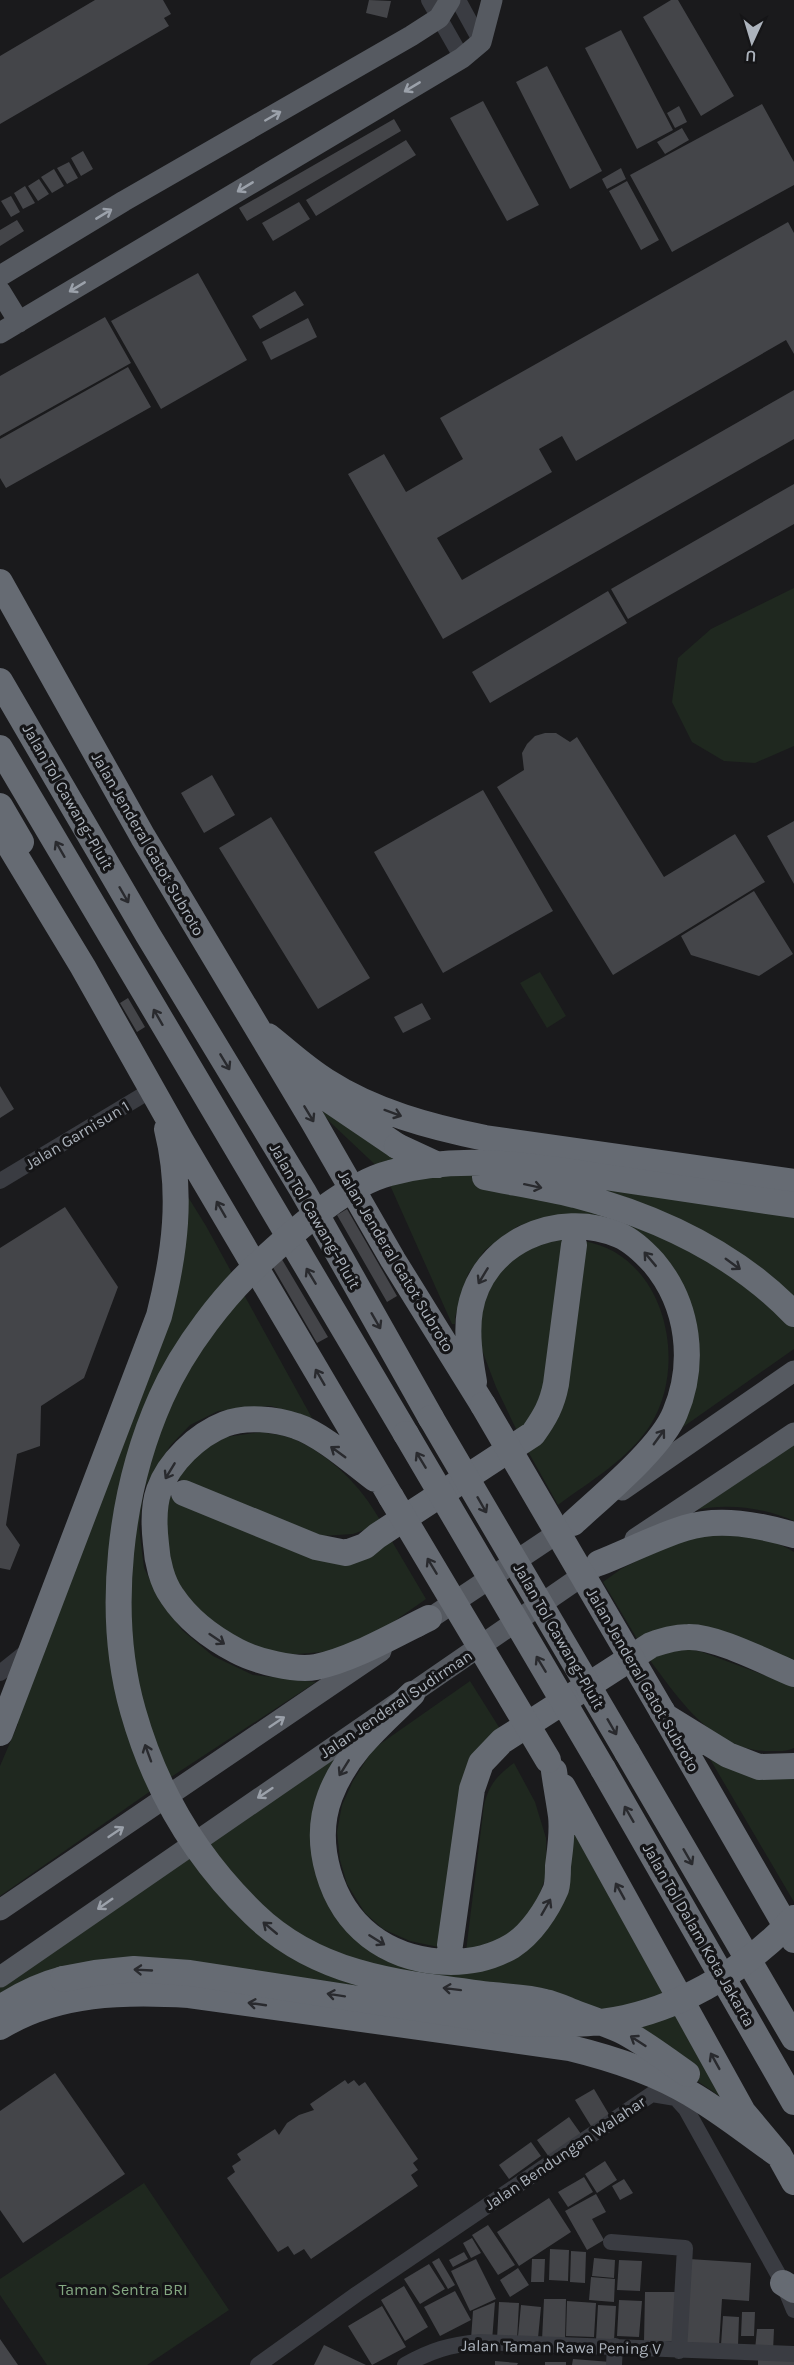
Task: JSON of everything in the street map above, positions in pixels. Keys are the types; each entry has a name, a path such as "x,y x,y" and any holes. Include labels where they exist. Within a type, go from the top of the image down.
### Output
{"highway":[{"name":"Jalan Jenderal Gatot Subroto","path":"0,582 8,605 143,837 393,1260 480,1401 794,1940"},
{"name":"Jalan Tol Cawang–Pluit","path":"0,681 148,935 303,1191 431,1418 627,1752"},
{"name":"Jalan Tol Cawang–Pluit","path":"0,748 603,1769"},
{"path":"0,806 100,977 153,1090 170,1141 177,1211 172,1265 115,1464 34,1646 0,1733"},
{"path":"0,830 198,1170 551,1766 743,2112 779,2155 794,2182"},
{"path":"256,1026 326,1081 387,1112 436,1128 598,1158 794,1182"},
{"path":"278,1064 397,1146 442,1167 575,1195 636,1214 707,1246 776,1296 794,1314"},
{"path":"743,2112 622,2031 546,2002 385,1981 338,1966 310,1954 280,1936 255,1916 209,1866 189,1837 160,1785 132,1710 121,1646 120,1562 140,1452 162,1395 194,1341 243,1278 300,1226 342,1196 385,1174 430,1165 492,1162 794,1205"},
{"path":"480,1401 470,1363 468,1330 476,1288 490,1264 513,1244 543,1229 571,1224 595,1227 620,1235 642,1249 663,1275 679,1305 686,1331 687,1361 684,1387 675,1415 655,1444 573,1523"},
{"path":"184,1493 315,1547 346,1553 365,1546 533,1434 552,1406 574,1245"},
{"path":"388,1492 327,1444 298,1426 263,1419 226,1424 194,1442 174,1464 159,1491 153,1525 158,1562 171,1595 194,1622 222,1642 251,1658 278,1665 315,1668 345,1658 429,1618"},
{"path":"599,1563 686,1527 722,1522 764,1526 794,1534"},
{"path":"450,1945 472,1789 482,1763 502,1741 651,1645 668,1640 689,1637 712,1641 794,1674"},
{"path":"412,1694 367,1737 342,1769 329,1798 323,1825 324,1858 333,1888 348,1913 369,1936 390,1948 411,1957 436,1962 467,1961 490,1956 513,1945 532,1928 557,1887 561,1818 551,1766"},
{"path":"663,1714 728,1755 759,1767 794,1766"},
{"name":"Jalan Tol Dalam Kota Jakarta","path":"627,1752 794,2038"},
{"name":"Jalan Tol Dalam Kota Jakarta","path":"603,1769 794,2102"},
{"path":"0,2008 45,1984 95,1973 134,1969 190,1973 514,2023 560,2025 624,2018 676,2002 732,1971 794,1918"},
{"path":"0,2027 17,2016 56,2004 85,1997 139,1992 189,1995 440,2028 570,2048 603,2056 692,2094 779,2155"}],"main road":[{"path":"0,333 462,58 481,42 492,0"},
{"path":"0,276 439,6"},
{"path":"0,291 19,322"},
{"path":"0,1910 794,1371"},
{"name":"Jalan Jenderal Sudirman","path":"0,1977 599,1563 794,1433"}],"street":[{"path":"458,0 481,42"},
{"path":"439,6 462,58"},
{"name":"Jalan Garnisun 1","path":"0,1181 153,1090"},
{"path":"0,1673 34,1646"},
{"name":"Jalan Bendungan Walahar","path":"258,2365 357,2294 652,2094 676,2098 686,2109 788,2287 794,2310"},
{"path":"611,2242 685,2248 679,2350"},
{"name":"Jalan Taman Rawa Pening V","path":"405,2365 429,2351 452,2345 480,2342 679,2350 712,2358 792,2351"},
{"path":"614,2365 615,2346"}],"green space":[{"path":"794,588 794,746 755,763 724,761 692,742 672,702 678,658 711,629"},
{"path":"540,972 566,1016 547,1028 520,983"},
{"path":"278,1064 397,1146 794,1205 794,1349 683,1427 678,1427 682,1292 582,1215 558,1215 518,1226 485,1250 468,1274 455,1324 452,1324 385,1174 331,1123"},
{"path":"180,1184 206,1226 312,1418 271,1406 218,1411 190,1425 170,1446 144,1488 139,1527 144,1568 158,1596 182,1630 213,1656 253,1675 316,1682 165,1781 0,1896 0,1766 18,1724 6,1717 159,1316"},
{"path":"561,1238 568,1239 545,1396 536,1415 517,1431 496,1387 482,1350 477,1323 494,1278 516,1254"},
{"path":"582,1241 610,1249 632,1265 650,1287 662,1313 668,1341 668,1370 663,1399 642,1437 608,1469 558,1505 525,1446 535,1439"},
{"path":"262,1432 294,1439 320,1454 364,1495 380,1520 370,1528 353,1534 321,1536 178,1479 195,1455 226,1437"},
{"path":"794,1444 794,1521 770,1512 745,1508 719,1507 694,1510"},
{"path":"169,1496 258,1534 319,1555 390,1538 426,1599 369,1639 335,1651 263,1654 201,1621 167,1565 163,1522"},
{"path":"716,1534 766,1540 794,1552 794,1665 708,1633 639,1642 603,1582 621,1569 686,1536"},
{"path":"684,1648 702,1652 794,1686 794,1748 780,1751 750,1749 732,1743 700,1721 649,1659"},
{"path":"470,1681 502,1732 479,1754 443,1948 410,1941 383,1929 365,1913 347,1884 340,1860 337,1832 342,1805 353,1781 373,1749"},
{"path":"331,1748 341,1770 324,1858 369,1936 467,1961 545,1909 554,1771 743,2112 687,2074 545,2002 0,2001 0,1977"},
{"path":"710,1759 750,1776 794,1777 794,1902"},
{"path":"514,1763 535,1802 546,1838 547,1873 535,1907 512,1934 494,1943 466,1951 484,1805 494,1781"},
{"name":"Taman Sentra BRI","path":"144,2183 229,2310 147,2365 47,2365 0,2295 0,2279"}],"building":[{"path":"95,0 163,0 171,14 164,18 169,26 0,124 0,56"},
{"path":"369,0 391,1 387,18 366,13"},
{"path":"671,0 678,0 734,96 701,116 643,17"},
{"path":"621,30 673,130 637,149 585,48"},
{"path":"547,66 602,171 570,189 516,82"},
{"path":"483,101 539,205 507,221 450,118"},
{"path":"762,104 794,162 794,185 672,252 630,175"},
{"path":"679,106 687,122 675,128 667,113"},
{"path":"394,119 401,131 247,221 239,208"},
{"path":"682,128 689,140 665,154 657,142"},
{"path":"406,140 416,155 316,216 306,200"},
{"path":"83,151 93,169 81,176 71,158"},
{"path":"69,162 78,178 67,184 57,168"},
{"path":"621,168 626,179 607,189 602,179"},
{"path":"54,169 64,186 52,193 41,177"},
{"path":"39,179 49,194 38,201 28,186"},
{"path":"627,181 659,240 641,250 609,191"},
{"path":"25,186 35,203 23,209 14,193"},
{"path":"11,196 20,212 11,217 1,201"},
{"path":"299,202 310,219 273,241 262,223"},
{"path":"17,220 24,231 0,246 0,230"},
{"path":"788,222 794,233 794,354 786,340 576,461 562,436 539,449 552,472 437,538 462,580 794,390 794,439 443,639 348,474 384,454 406,492 463,459 440,418"},
{"path":"198,273 247,360 161,409 111,321"},
{"path":"295,291 304,305 260,329 252,316"},
{"path":"105,317 131,363 0,436 0,376"},
{"path":"308,318 317,337 271,360 262,342"},
{"path":"128,367 151,407 6,488 0,478 0,439"},
{"path":"794,484 794,524 628,619 611,589"},
{"path":"608,591 627,623 490,703 472,672"},
{"path":"556,733 570,742 577,737 664,877 735,834 765,882 613,975 497,787 524,770 522,753 527,744 535,736"},
{"path":"212,775 235,815 204,833 181,793"},
{"path":"483,790 553,911 443,973 374,852"},
{"path":"271,817 370,978 318,1009 219,848"},
{"path":"794,821 794,884 767,836"},
{"path":"754,891 793,954 759,976 691,955 681,936"},
{"path":"128,998 145,1027 137,1032 120,1003"},
{"path":"422,1003 431,1019 403,1033 394,1017"},
{"path":"0,1086 14,1109 0,1118"},
{"path":"65,1207 118,1287 84,1378 41,1406 40,1446 17,1454 6,1525 20,1545 10,1570 0,1568 0,1248"},
{"path":"347,1209 397,1296 387,1302 337,1215"},
{"path":"277,1251 328,1337 317,1343 267,1257"},
{"path":"55,2073 125,2174 23,2243 0,2210 0,2111"},
{"path":"345,2080 348,2084 354,2080 359,2086 365,2082 418,2159 413,2163 418,2170 411,2175 418,2186 311,2259 304,2249 294,2255 288,2246 278,2252 227,2178 235,2172 232,2166 241,2160 237,2154 275,2129 279,2135 287,2123 299,2115 314,2110 310,2104"},
{"path":"594,2089 610,2116 591,2126 575,2100"},
{"path":"569,2117 581,2134 549,2157 537,2140"},
{"path":"531,2142 541,2156 509,2179 499,2165"},
{"path":"605,2161 617,2180 597,2193 585,2174"},
{"path":"584,2177 593,2192 568,2207 558,2192"},
{"path":"624,2179 633,2193 620,2200 612,2186"},
{"path":"596,2194 606,2212 592,2219 604,2240 587,2250 565,2211"},
{"path":"549,2198 571,2232 519,2266 497,2232"},
{"path":"488,2225 515,2265 498,2275 472,2235"},
{"path":"472,2238 481,2253 471,2258 463,2243"},
{"path":"550,2249 569,2250 568,2281 549,2280"},
{"path":"571,2251 586,2252 585,2283 570,2282"},
{"path":"464,2252 468,2259 453,2267 449,2260"},
{"path":"439,2258 455,2285 448,2289 432,2262"},
{"path":"594,2258 615,2260 614,2278 592,2276"},
{"path":"476,2259 496,2299 470,2311 451,2271"},
{"path":"532,2259 545,2259 544,2282 531,2282"},
{"path":"689,2259 751,2263 749,2301 722,2299 719,2346 680,2347"},
{"path":"619,2260 642,2261 640,2291 617,2290"},
{"path":"429,2264 445,2289 420,2304 404,2279"},
{"path":"518,2268 529,2285 510,2297 500,2280"},
{"path":"591,2277 615,2279 614,2302 589,2300"},
{"path":"404,2286 428,2327 405,2341 381,2300"},
{"path":"455,2291 471,2320 440,2336 424,2307"},
{"path":"645,2292 678,2292 677,2341 644,2341"},
{"path":"544,2299 566,2299 565,2341 542,2340"},
{"path":"619,2300 642,2301 639,2337 617,2336"},
{"path":"567,2301 596,2303 594,2337 566,2336"},
{"path":"495,2302 492,2341 471,2339 473,2311"},
{"path":"499,2302 519,2303 517,2340 497,2339"},
{"path":"521,2305 541,2307 538,2338 518,2336"},
{"path":"598,2305 616,2306 614,2341 596,2340"},
{"path":"382,2306 406,2347 372,2365 348,2326"},
{"path":"742,2312 755,2312 754,2336 741,2336"},
{"path":"723,2316 739,2317 738,2346 721,2345"},
{"path":"757,2329 774,2329 773,2351 755,2350"},
{"path":"0,2339 18,2365 0,2365"},
{"path":"324,2345 366,2365 314,2365"},
{"path":"758,2356 794,2359 794,2365 758,2365"},
{"path":"573,2359 611,2362 611,2365 572,2365"},
{"path":"495,2361 518,2363 517,2365 495,2365"},
{"path":"545,2362 566,2362 566,2365 545,2365"}]}
